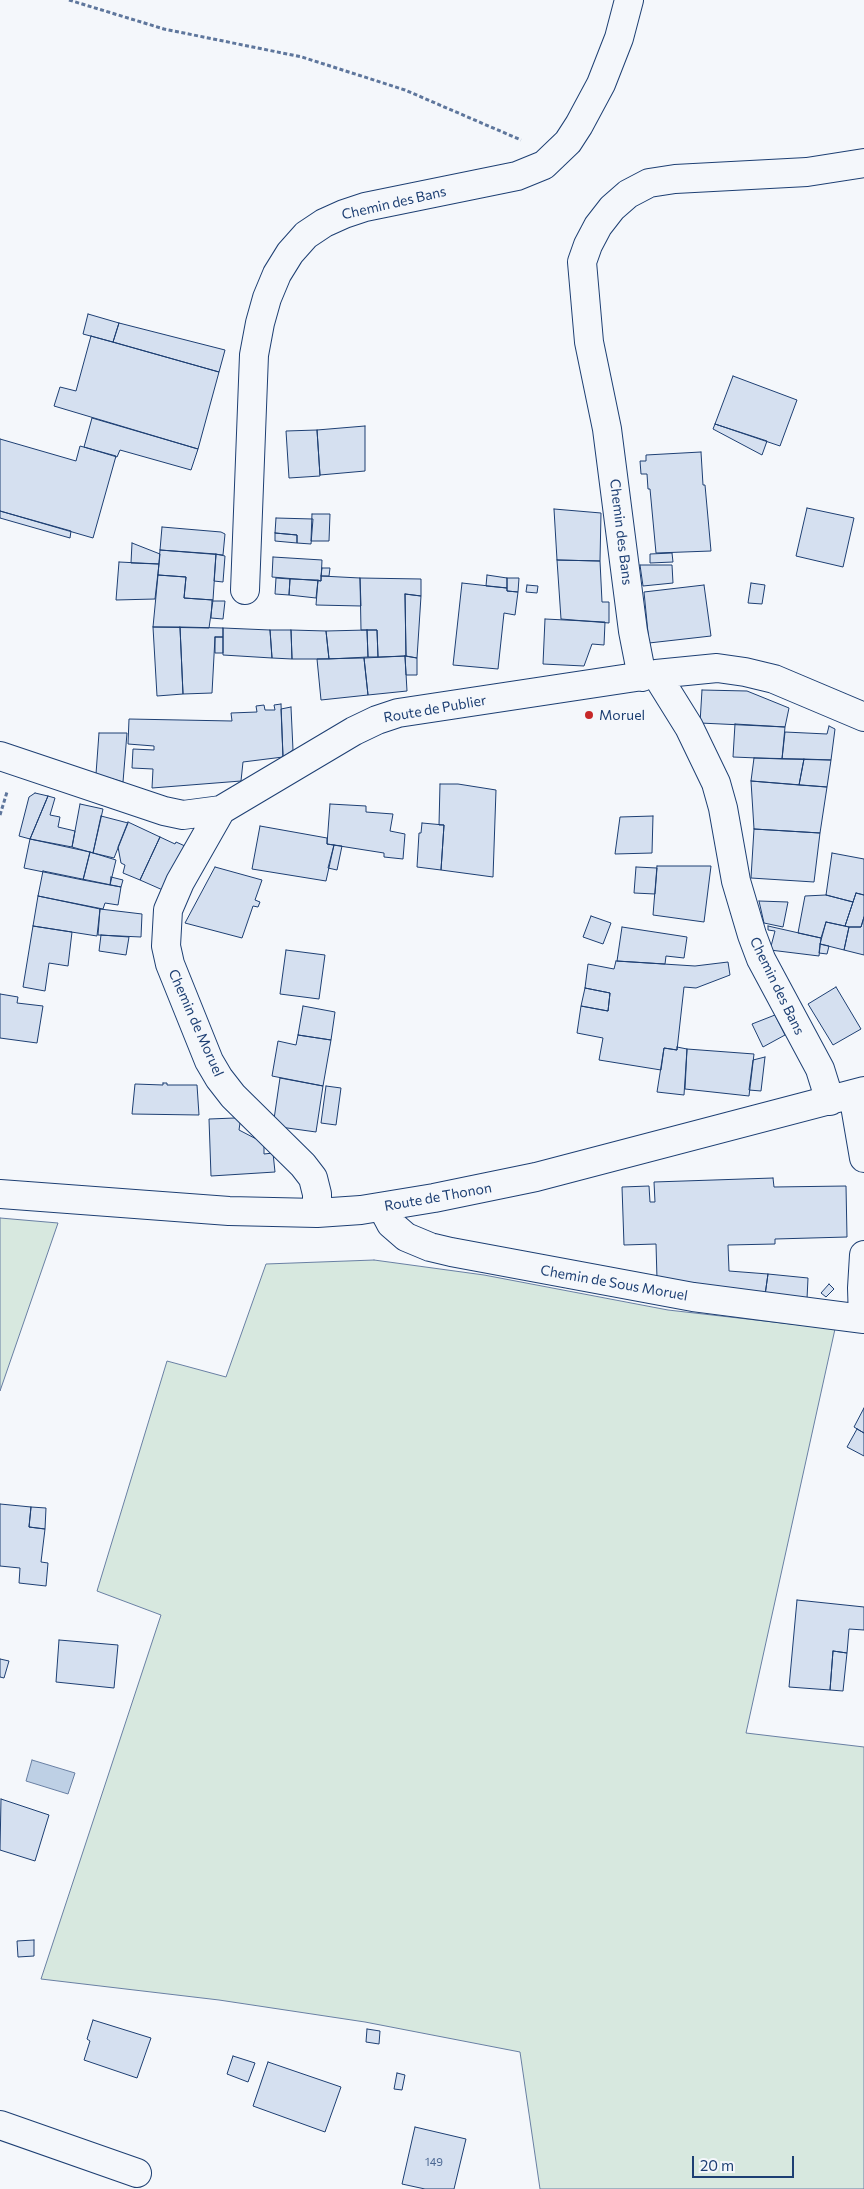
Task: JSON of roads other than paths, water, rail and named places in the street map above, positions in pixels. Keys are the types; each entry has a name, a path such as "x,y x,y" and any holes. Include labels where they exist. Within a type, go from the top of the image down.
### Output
{"street":[{"name":"Chemin des Bans","path":"245,590 254,355 267,298 277,274 290,253 306,235 324,223 344,214 532,172 556,155 579,125 601,84 619,38 629,0"},
{"name":"Chemin des Bans","path":"864,163 807,172 675,179 649,184 628,194 612,208 598,226 582,262 589,342 608,429 633,631 649,676 689,727 716,782 724,808 736,881 761,959 820,1069 849,1095 864,1158"},
{"name":"Route de Publier","path":"0,756 164,812 183,815 221,810 376,720 424,708 718,668 774,679 864,717"},
{"name":"Chemin de Moruel","path":"221,810 180,882 168,910 166,946 170,964 209,1061 219,1078 233,1096 303,1165 313,1178 317,1194 317,1213"},
{"name":"Route de Thonon","path":"0,1194 229,1211 317,1213 382,1207 536,1177 849,1095"},
{"name":"Chemin de Sous Moruel","path":"382,1207 391,1224 406,1237 430,1247 451,1252 692,1297 864,1319"},
{"path":"864,1255 862,1288 864,1319"},
{"path":"0,2125 137,2173"}],"water":[{"path":"32,1760 75,1773 68,1794 26,1781"}],"place":[{"name":"Moruel","path":"589,715"}]}
